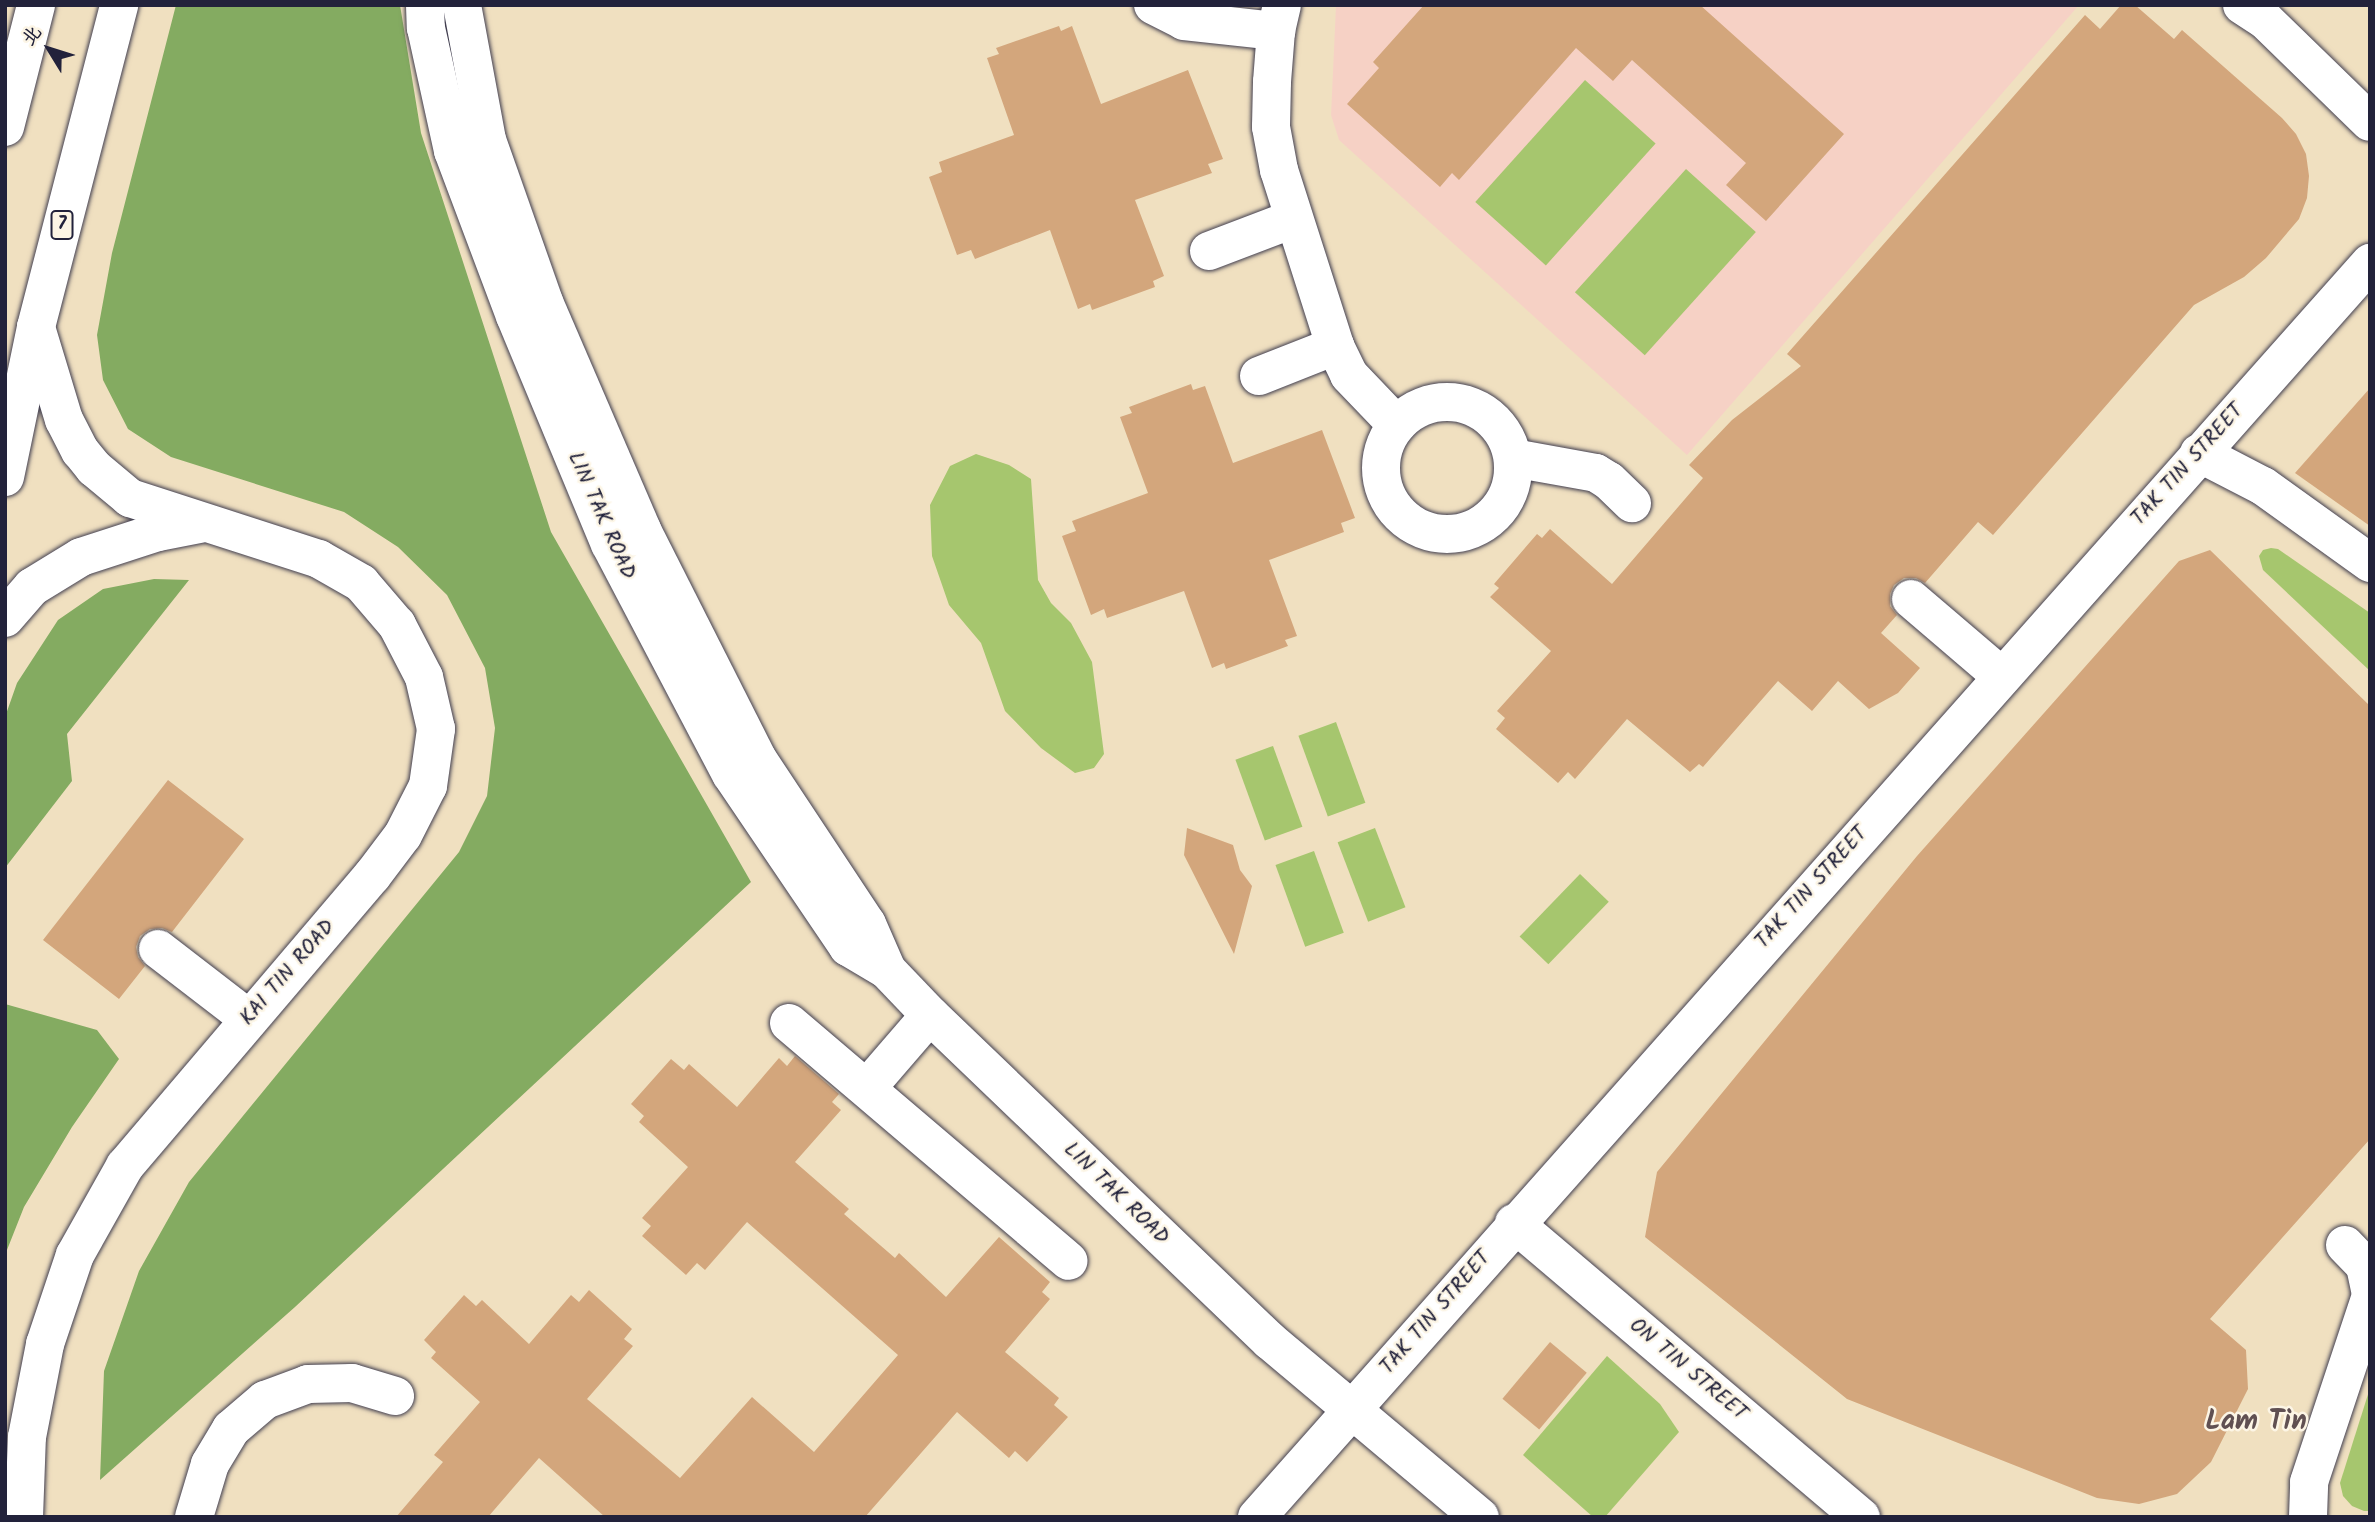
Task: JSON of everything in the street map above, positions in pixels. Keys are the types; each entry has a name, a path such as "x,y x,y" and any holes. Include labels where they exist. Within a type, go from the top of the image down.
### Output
{"main road":[{"path":"5,127 36,5"},
{"name":"7","path":"5,477 36,327 119,5"},
{"name":"LIN TAK ROAD","path":"425,5 426,28 453,151 515,316 610,544 731,774 848,947 887,970 930,1015 1270,1341 1480,1517"},
{"name":"LIN TAK ROAD","path":"461,5 487,140 544,302 642,530 757,758 867,924 887,970"},
{"path":"1153,5 1184,21 1279,18 1271,127 1293,219 1335,346 1349,375 1371,401 1397,425"},
{"path":"2242,5 2265,20 2370,122"},
{"path":"1209,251 1293,219"},
{"name":"TAK TIN STREET","path":"1256,1517 1514,1223 2370,262"},
{"name":"KAI TIN ROAD","path":"23,1517 27,1437 45,1344 75,1255 125,1166 403,835 428,786 436,729 419,666 397,625 361,583 319,559 131,498 94,468 80,451 64,420 36,327"},
{"path":"1259,376 1335,346"},
{"path":"1455,402 1476,408 1494,420 1506,438 1513,458 1513,479 1506,499 1494,515 1478,528 1458,534 1437,535 1418,529 1402,517 1389,501 1382,483 1380,462 1386,443 1397,425 1413,411 1433,403 1455,402"},
{"path":"2199,453 2263,486 2370,564"},
{"path":"1513,458 1596,473 1632,503"},
{"name":"KAI TIN ROAD","path":"5,618 32,587 81,557 158,531 209,523"},
{"path":"1911,599 2001,676"},
{"path":"158,949 249,1019"},
{"path":"867,1088 930,1015"},
{"path":"789,1023 1069,1261"},
{"name":"ON TIN STREET","path":"1514,1223 1861,1517"},
{"path":"2345,1245 2365,1266 2370,1289"},
{"path":"2308,1517 2309,1482 2370,1299"},
{"path":"194,1517 210,1464 231,1429 265,1400 307,1384 352,1383 395,1396"}],"shaded area":[{"path":"1336,5 2079,5 1687,455 1339,140 1331,115"}],"green space":[{"path":"176,5 400,5 421,133 551,532 751,882 295,1307 100,1480 104,1371 139,1271 189,1182 459,852 487,796 495,728 485,668 447,595 398,547 344,512 171,457 128,429 103,380 97,335 112,253"},
{"path":"1585,80 1656,144 1546,265 1475,202"},
{"path":"1686,169 1756,232 1645,355 1575,292"},
{"path":"976,454 1009,465 1031,479 1038,580 1051,603 1071,623 1092,662 1104,754 1094,768 1075,773 1041,748 1005,711 981,643 949,605 932,556 930,505 950,466"},
{"path":"2278,549 2370,613 2370,671 2263,570 2259,556 2263,550"},
{"path":"154,579 189,580 67,734 72,781 5,868 5,717 17,683 58,620 103,589"},
{"path":"1336,722 1365,803 1328,816 1298,736"},
{"path":"1273,746 1302,827 1265,840 1235,760"},
{"path":"1375,828 1405,907 1368,922 1338,842"},
{"path":"1314,851 1344,933 1305,947 1275,865"},
{"path":"1580,874 1609,902 1548,964 1520,937"},
{"path":"5,1004 97,1030 119,1059 72,1127 24,1207 5,1255"},
{"path":"1607,1356 1660,1404 1679,1432 1605,1517 1593,1517 1523,1455"},
{"path":"2370,1388 2370,1511 2364,1511 2352,1506 2343,1496 2340,1483"}],"building":[{"path":"1424,5 1700,5 1844,134 1766,221 1726,185 1746,163 1632,60 1613,81 1576,48 1459,180 1452,173 1440,187 1347,104 1379,68 1373,62"},
{"path":"2121,5 2135,5 2174,39 2182,30 2282,118 2296,134 2306,154 2309,176 2307,198 2299,219 2266,258 2244,277 2194,305 1993,535 1978,522 1925,583 1916,578 1904,578 1894,585 1890,594 1890,606 1897,615 1881,633 1920,668 1898,693 1869,709 1838,681 1812,711 1778,681 1703,767 1699,764 1690,772 1627,719 1575,779 1568,772 1558,783 1496,729 1505,718 1497,711 1551,651 1490,597 1499,588 1494,584 1537,534 1542,538 1550,529 1612,584 1703,478 1689,465 1732,420 1801,366 1787,354 2085,15 2100,29"},
{"path":"1059,26 1061,31 1072,26 1101,104 1188,70 1223,159 1208,164 1212,173 1135,200 1164,276 1153,281 1155,287 1092,310 1090,304 1078,309 1050,230 975,259 971,250 957,255 929,177 942,172 939,162 1014,135 987,58 999,54 996,48"},
{"path":"1191,384 1193,390 1205,386 1233,463 1322,430 1355,518 1341,523 1344,532 1269,560 1297,636 1285,640 1288,646 1226,669 1224,663 1212,668 1184,591 1107,618 1104,609 1091,615 1062,536 1076,531 1072,521 1148,493 1120,417 1132,413 1129,407"},
{"path":"2370,388 2370,526 2295,473"},
{"path":"2210,550 2370,706 2370,1139 2210,1319 2246,1350 2248,1389 2211,1462 2177,1494 2139,1504 2097,1498 1847,1399 1645,1237 1657,1172 1917,856 2179,561"},
{"path":"168,780 244,839 172,932 162,928 150,929 140,936 136,947 138,957 145,966 119,999 43,940"},
{"path":"1187,828 1233,845 1240,870 1252,886 1234,954 1184,855"},
{"path":"795,1056 839,1094 832,1102 841,1110 795,1162 849,1209 844,1214 895,1258 899,1253 946,1297 999,1237 1050,1282 1042,1292 1050,1299 1005,1352 1059,1398 1054,1405 1068,1417 1027,1462 1015,1451 1009,1458 957,1412 865,1517 605,1517 539,1458 488,1517 396,1517 443,1462 434,1455 480,1402 431,1358 436,1352 424,1340 464,1295 476,1306 482,1300 529,1344 571,1295 579,1302 589,1290 632,1329 624,1339 633,1346 587,1399 680,1478 752,1397 814,1452 898,1355 747,1222 705,1270 697,1263 686,1275 642,1236 651,1226 642,1218 688,1167 639,1122 644,1116 631,1104 671,1059 684,1070 689,1064 737,1107 779,1058 787,1066"},
{"path":"1550,1342 1587,1373 1539,1430 1502,1399"}],"district":[{"name":"Lam Tin","path":"2256,1422"}]}
